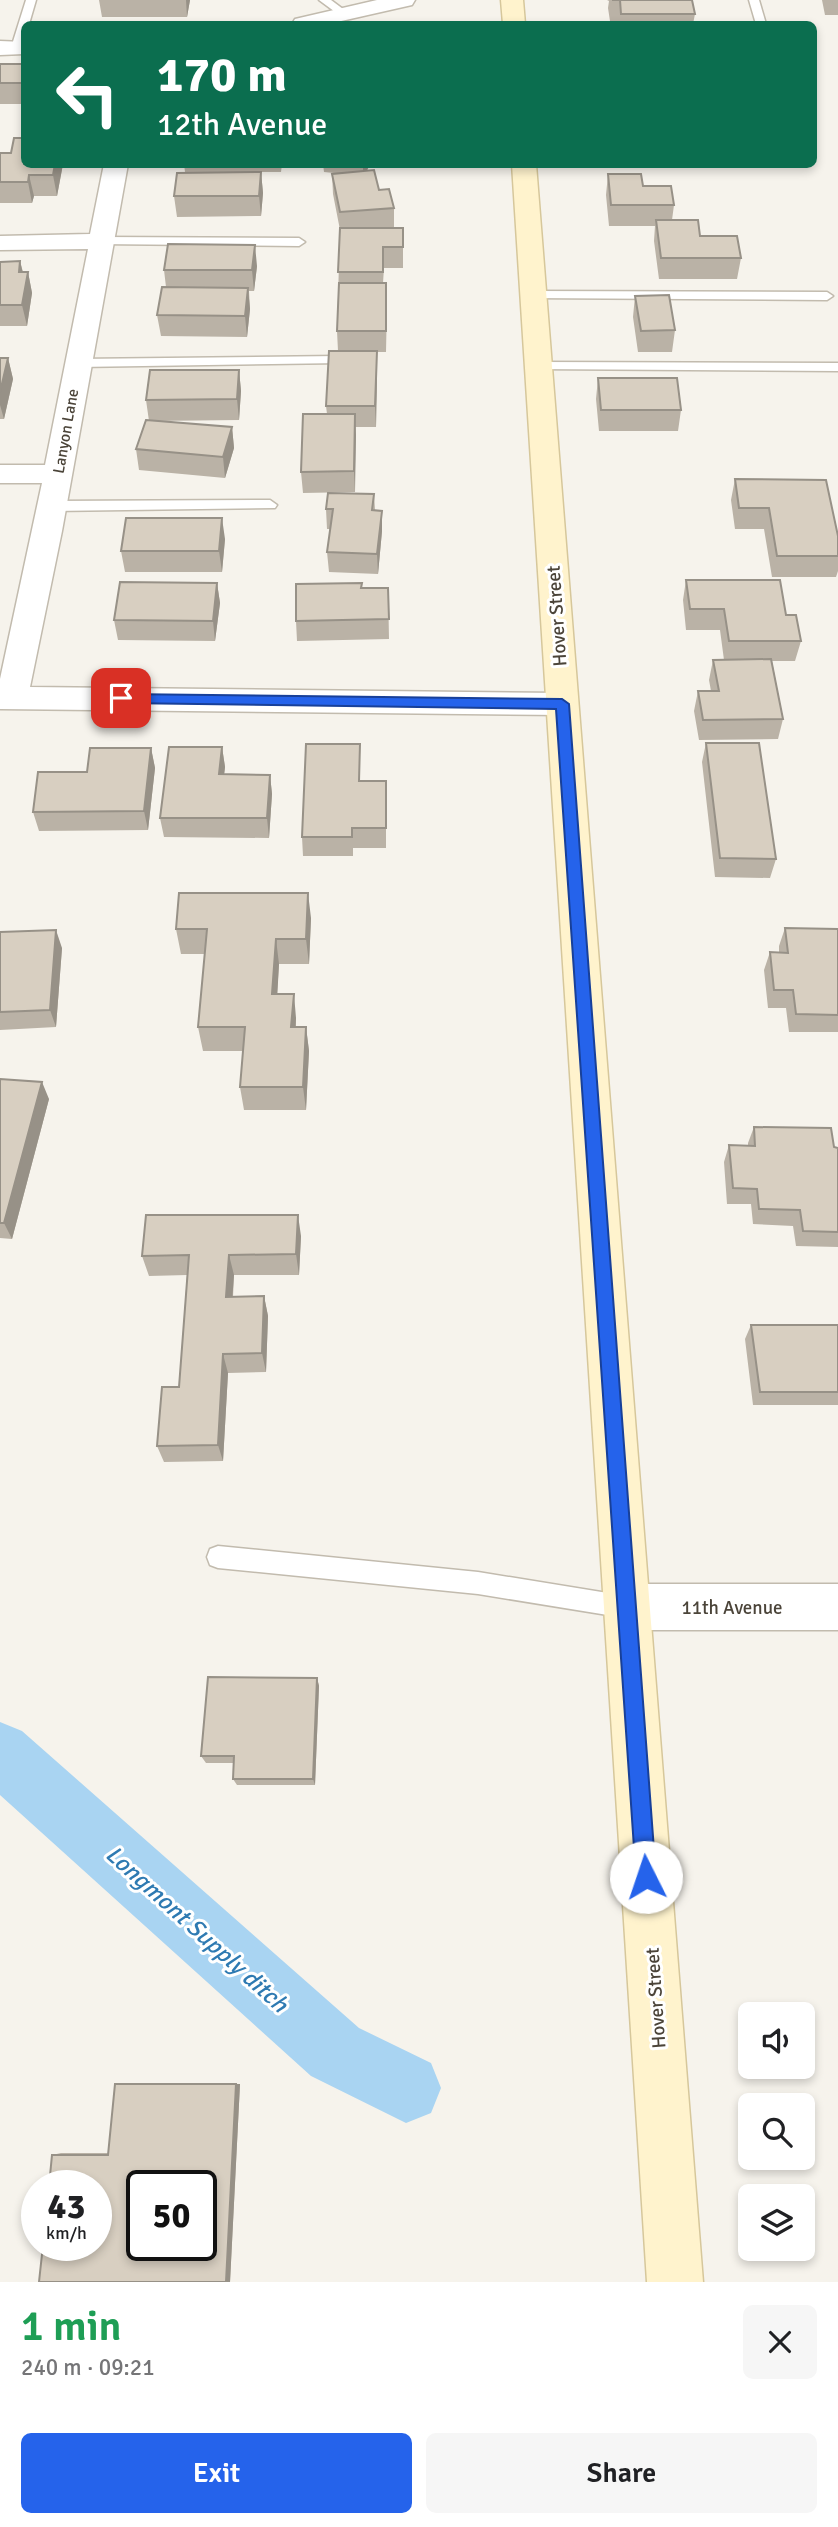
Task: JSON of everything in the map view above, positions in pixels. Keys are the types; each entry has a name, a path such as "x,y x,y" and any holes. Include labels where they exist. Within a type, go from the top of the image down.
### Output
{"main road":[{"path":"512,0 513,21"},
{"name":"Hover Street","path":"524,168 675,2282"}],"street":[{"path":"317,21 404,0"},
{"name":"Lanyon Lane","path":"6,698 58,474 115,168"},
{"path":"0,243 100,242"},
{"path":"0,474 58,474"},
{"path":"6,698 562,704"},
{"name":"11th Avenue","path":"626,1606 838,1607"}],"lane":[{"path":"23,21 30,0"},
{"path":"324,0 346,15"},
{"path":"754,0 760,21"},
{"path":"14,48 21,27"},
{"path":"100,242 299,242"},
{"path":"533,295 827,296"},
{"path":"78,363 338,360"},
{"path":"538,366 838,367"},
{"path":"51,506 270,505"},
{"path":"218,1556 478,1583 626,1606"}],"building":[{"path":"620,0 692,0 695,14 621,14"},
{"path":"0,64 21,64 21,83 0,83"},
{"path":"14,138 21,138 21,168 54,168 53,175 29,175 28,182 0,182 0,153 11,153"},
{"path":"374,170 379,190 389,189 394,208 340,212 332,174"},
{"path":"261,172 259,196 174,196 177,173"},
{"path":"608,174 641,174 643,186 671,186 674,205 611,205"},
{"path":"656,220 698,220 700,236 737,236 741,258 661,258"},
{"path":"340,228 403,228 403,247 383,247 383,272 338,272"},
{"path":"168,244 255,245 252,270 164,270"},
{"path":"20,261 19,272 28,272 22,305 0,305 0,262"},
{"path":"339,283 386,283 386,331 337,331"},
{"path":"162,287 248,288 245,316 157,315"},
{"path":"669,295 675,330 641,331 635,296"},
{"path":"329,351 377,351 375,406 326,406"},
{"path":"0,358 8,358 0,392"},
{"path":"150,370 239,370 237,399 146,400"},
{"path":"598,378 677,378 681,410 601,410"},
{"path":"303,414 355,414 354,471 301,472"},
{"path":"146,420 232,427 223,457 136,449"},
{"path":"735,479 826,480 838,536 838,556 777,556 769,508 739,508"},
{"path":"328,493 374,494 372,510 382,511 377,554 327,552 333,509 326,509"},
{"path":"126,518 222,518 219,551 121,551"},
{"path":"686,580 780,580 786,615 796,615 801,641 729,641 724,609 690,609"},
{"path":"120,582 217,583 213,621 114,620"},
{"path":"362,583 361,588 388,588 389,619 296,621 296,584"},
{"path":"771,659 783,719 703,720 698,691 719,691 713,660"},
{"path":"706,743 759,743 776,859 720,858"},
{"path":"306,744 360,744 359,781 386,781 386,828 352,828 352,837 302,837"},
{"path":"169,747 222,747 219,774 270,775 267,818 160,818"},
{"path":"90,748 151,748 144,811 33,812 38,772 87,772"},
{"path":"179,893 308,893 306,939 276,939 272,994 294,994 291,1027 306,1027 303,1087 240,1087 245,1027 198,1027 207,929 176,929"},
{"path":"785,928 838,929 838,1015 796,1014 793,990 774,990 770,952 788,953"},
{"path":"56,930 50,1010 0,1012 0,932"},
{"path":"0,1079 42,1082 4,1223 0,1223"},
{"path":"754,1127 831,1128 834,1147 838,1148 838,1232 803,1231 800,1210 759,1209 757,1189 733,1188 729,1145 755,1146"},
{"path":"146,1215 298,1215 296,1254 229,1255 226,1297 264,1296 262,1353 223,1354 218,1445 157,1446 162,1387 179,1387 189,1255 142,1256"},
{"path":"751,1325 838,1325 838,1392 760,1392"},
{"path":"208,1677 317,1678 313,1779 233,1779 234,1756 201,1756"},
{"path":"115,2084 236,2084 226,2282 39,2282 41,2261 112,2261 112,2170 51,2170 52,2155 108,2155"}],"waterway":[{"name":"Longmont Supply ditch","path":"0,1753 335,2052 406,2088"}],"route":[{"path":"121,698 562,704 646,1877"}]}
